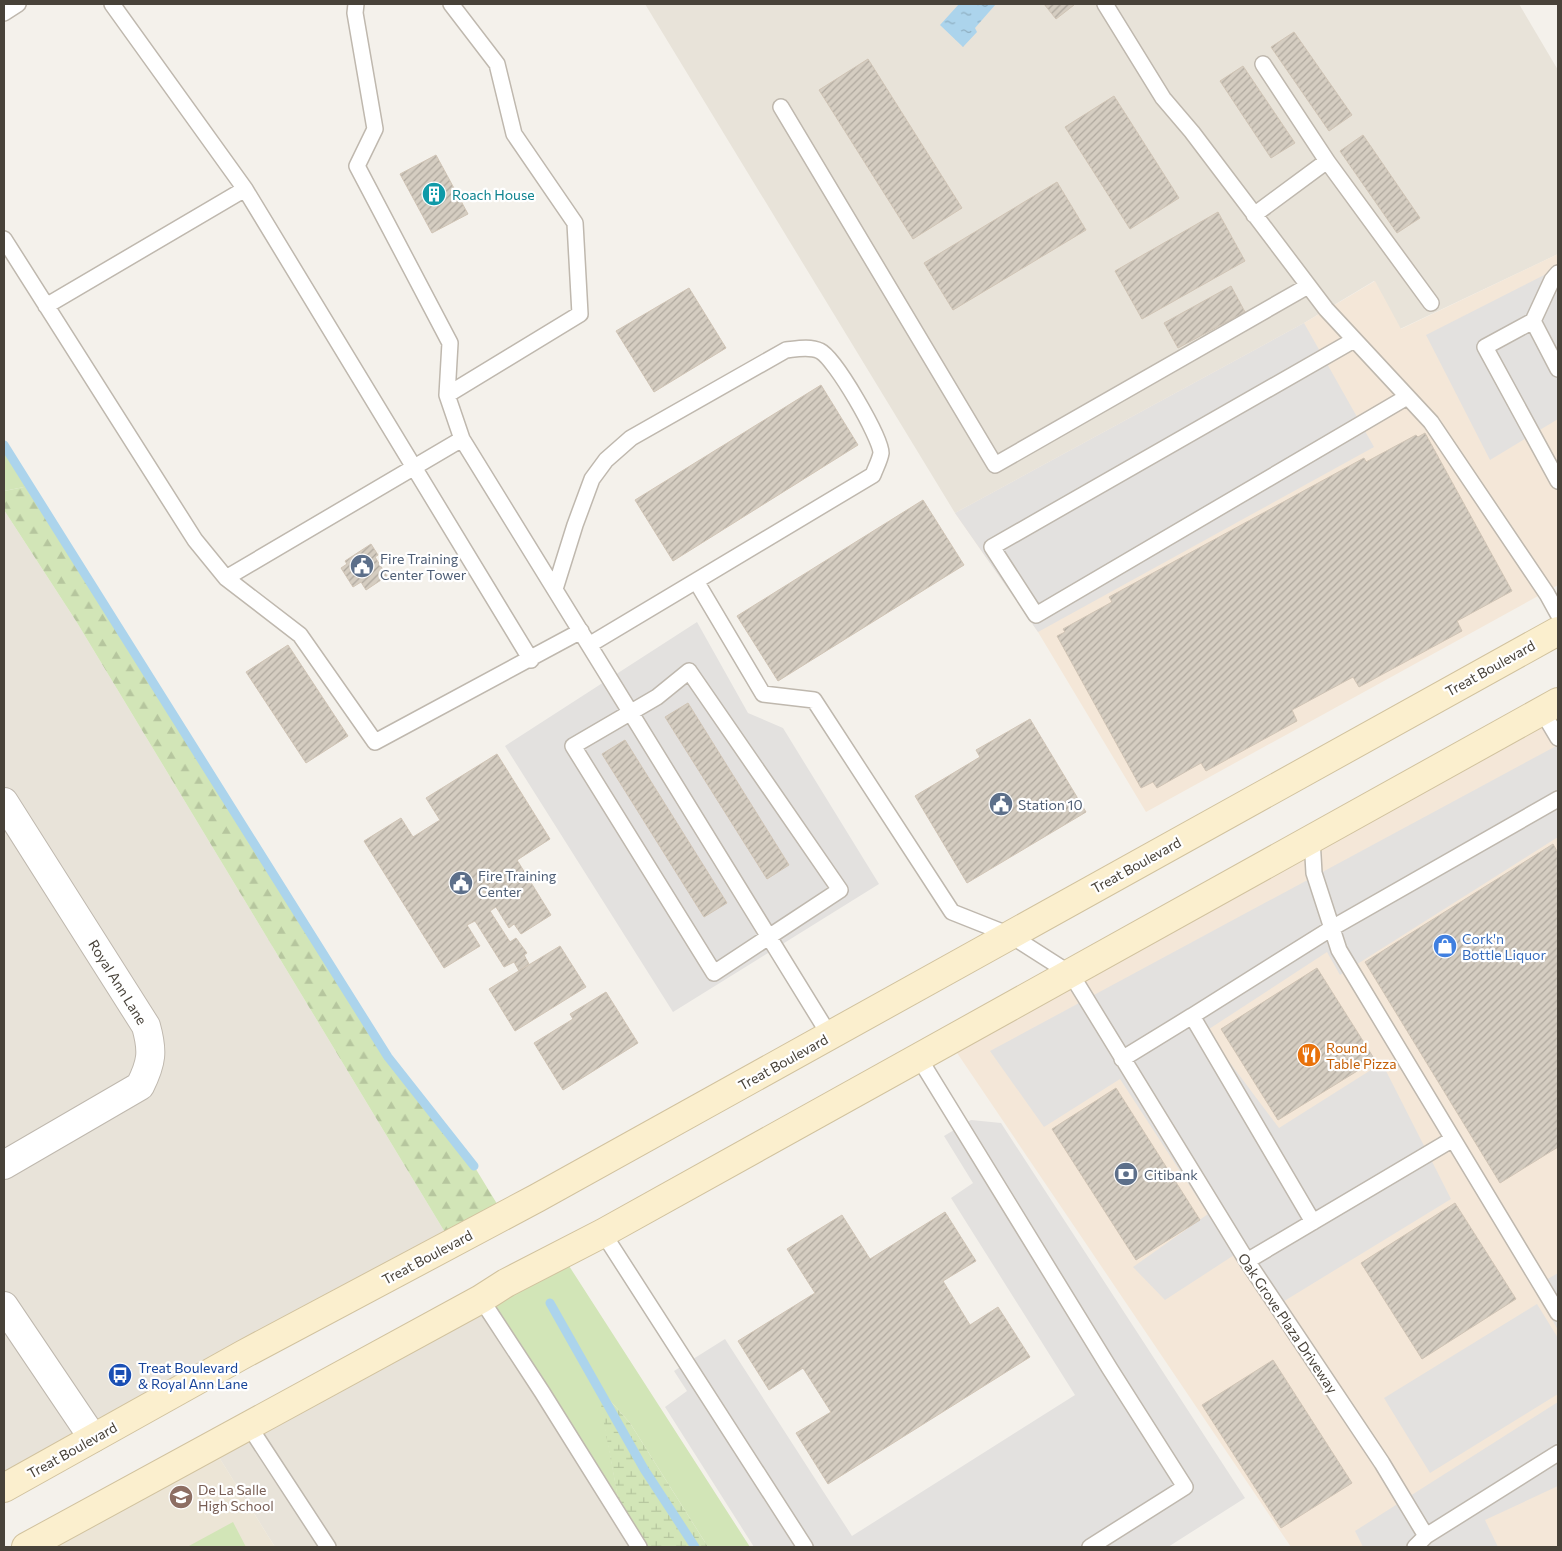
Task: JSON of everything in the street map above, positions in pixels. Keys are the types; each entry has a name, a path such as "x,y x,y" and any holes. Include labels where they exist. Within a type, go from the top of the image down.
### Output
{"main road":[{"name":"Treat Boulevard","path":"4,1488 244,1354 537,1198 1558,631"},
{"path":"26,1547 481,1299 506,1283 604,1233 1550,706"}],"street":[{"name":"Royal Ann Lane","path":"4,802 146,1026 151,1044 150,1066 140,1086 4,1165"},
{"path":"4,1306 93,1438"}],"lane":[{"path":"4,13 18,4"},
{"path":"112,4 244,189 531,660"},
{"path":"356,4 354,13 375,129 357,166 450,343 447,394 462,439 830,1036"},
{"path":"447,394 580,314 575,223 514,134 497,64 451,4"},
{"path":"1105,4 1163,98 1192,132 1308,286 1354,340 1431,422 1547,594 1558,614"},
{"path":"1263,64 1327,161 1430,303"},
{"path":"781,107 994,464 1308,286"},
{"path":"1254,215 1327,161"},
{"path":"46,306 244,189"},
{"path":"4,239 195,540 226,578 300,634 374,742 581,632"},
{"path":"1558,273 1552,280 1532,321 1485,347 1558,481"},
{"path":"1532,321 1558,369"},
{"path":"1354,340 992,547 1036,616 1407,397"},
{"path":"555,589 592,479 606,460 632,438 786,350 802,348 820,351 836,366 878,440 881,454 872,475 589,645"},
{"path":"226,578 462,439"},
{"path":"696,581 763,694 814,700 952,912 1010,935 1070,974"},
{"path":"689,671 840,890 714,973 573,746 630,712 657,697 689,671"},
{"path":"1550,706 1558,738"},
{"path":"1122,1059 1332,928 1558,799"},
{"path":"1312,839 1314,872 1339,950 1558,1313"},
{"name":"Oak Grove Plaza Driveway","path":"1070,974 1247,1261 1382,1463 1426,1536"},
{"path":"1192,1016 1313,1222"},
{"path":"919,1058 1110,1369 1185,1487 1090,1547"},
{"path":"1247,1261 1453,1139"},
{"path":"604,1233 805,1547"},
{"path":"481,1299 639,1547"},
{"path":"249,1426 328,1547"},
{"path":"1415,1547 1426,1536 1558,1453"}],"shaded area":[{"path":"645,4 1519,4 1558,70 1558,254 1400,329 1374,281 1304,323 955,513"},
{"path":"1558,254 1558,585 1146,812 1038,632 955,513 1304,323 1375,281 1401,329"},
{"path":"1558,268 1558,419 1490,460 1426,335"},
{"path":"1304,323 1374,447 1038,632 955,513"},
{"path":"4,510 76,621 452,1244 4,1488"},
{"path":"697,622 748,713 783,728 879,884 673,1012 505,746"},
{"path":"1558,702 1558,1547 1291,1547 949,1041"},
{"path":"1558,745 1558,837 1340,975 1327,952 1206,1031 1279,1128 1382,1063 1451,1199 1281,1303 1248,1246 1165,1300 1133,1267 1208,1214 1120,1079 1044,1127 990,1051"},
{"path":"971,1120 1001,1123 1245,1498 1168,1547 754,1547 665,1407 687,1391 674,1371 725,1339 852,1536 1075,1395 951,1198 973,1183 944,1136"},
{"path":"1558,1273 1558,1330 1534,1287"},
{"path":"481,1299 639,1547 275,1547 212,1446"},
{"path":"1537,1304 1558,1338 1558,1394 1430,1473 1384,1398"},
{"path":"1558,1402 1558,1486 1485,1520 1498,1547 1363,1547 1355,1531"},
{"name":"De La Salle High School","path":"212,1446 275,1547 26,1547"}],"green space":[{"path":"4,445 29,486 4,491"},
{"path":"29,486 388,1057 474,1166 505,1217 452,1244 76,621 4,510 4,491"},
{"path":"562,1255 750,1547 708,1547 630,1423 598,1387 622,1520 481,1299"},
{"path":"597,1386 630,1423 708,1547 639,1547 622,1520"},
{"path":"233,1522 246,1547 187,1547"}],"water":[{"path":"959,4 996,4 975,28 977,32 963,47 940,25"}],"building":[{"path":"1044,4 1072,4 1074,5 1056,19"},
{"path":"1294,32 1352,115 1329,131 1271,47"},
{"path":"868,59 962,208 913,239 819,90"},
{"path":"1243,66 1295,143 1271,158 1220,81"},
{"path":"1114,96 1179,198 1130,229 1065,127"},
{"path":"1363,135 1420,218 1397,233 1340,151"},
{"name":"Roach House","path":"436,155 468,214 432,233 400,174"},
{"path":"1057,182 1086,230 953,310 924,263"},
{"path":"1218,212 1245,261 1142,319 1115,271"},
{"path":"1231,286 1245,312 1178,348 1164,323"},
{"path":"689,288 726,348 654,392 616,331"},
{"path":"821,385 858,445 673,561 635,500"},
{"path":"1425,433 1512,591 1457,621 1462,631 1359,687 1353,677 1292,710 1297,721 1206,771 1201,763 1157,788 1153,782 1141,788 1057,636 1065,632 1063,629 1112,602 1109,597 1364,458 1366,462 1416,435 1418,437"},
{"path":"923,500 964,565 778,681 737,616"},
{"name":"Fire Training Center Tower","path":"371,544 378,555 375,557 387,576 366,590 361,582 353,587 341,568 347,564 345,561"},
{"path":"288,645 348,736 306,763 246,672"},
{"path":"688,703 789,865 767,879 665,717"},
{"name":"Station 10","path":"1030,719 1086,812 967,883 915,796 980,757 976,750"},
{"path":"625,740 727,903 704,917 602,754"},
{"name":"Fire Training Center","path":"497,754 550,839 517,860 551,915 521,934 514,924 509,928 496,907 490,911 510,942 516,938 527,953 524,955 529,964 519,971 514,962 504,967 475,921 467,925 480,946 444,968 364,841 401,818 413,837 440,820 426,798"},
{"path":"1553,844 1558,853 1558,1147 1500,1183 1365,962"},
{"path":"560,946 586,987 515,1031 489,989"},
{"path":"1317,968 1375,1060 1278,1120 1221,1029"},
{"path":"606,992 638,1043 563,1090 534,1043 573,1019 570,1014"},
{"name":"Citibank","path":"1116,1088 1200,1220 1136,1260 1052,1129"},
{"path":"1455,1203 1516,1299 1422,1359 1361,1263"},
{"path":"945,1212 976,1261 943,1281 970,1325 998,1307 1030,1357 828,1484 796,1433 831,1412 803,1368 769,1390 738,1341 815,1293 787,1249 842,1215 870,1259"},
{"path":"1273,1360 1352,1483 1281,1528 1202,1405"}],"waterway":[{"path":"4,445 388,1057 474,1166"},
{"path":"550,1303 644,1469 695,1547"}],"place":[{"name":"Roach House","path":"434,194"},
{"name":"Fire Training Center Tower","path":"362,566"},
{"name":"Station 10","path":"1001,804"},
{"name":"Fire Training Center","path":"461,883"},
{"name":"Cork'n Bottle Liquor","path":"1445,946"},
{"name":"Round Table Pizza","path":"1309,1055"},
{"name":"Citibank","path":"1126,1174"},
{"name":"Treat Boulevard & Royal Ann Lane","path":"120,1375"},
{"name":"De La Salle High School","path":"181,1497"}]}
